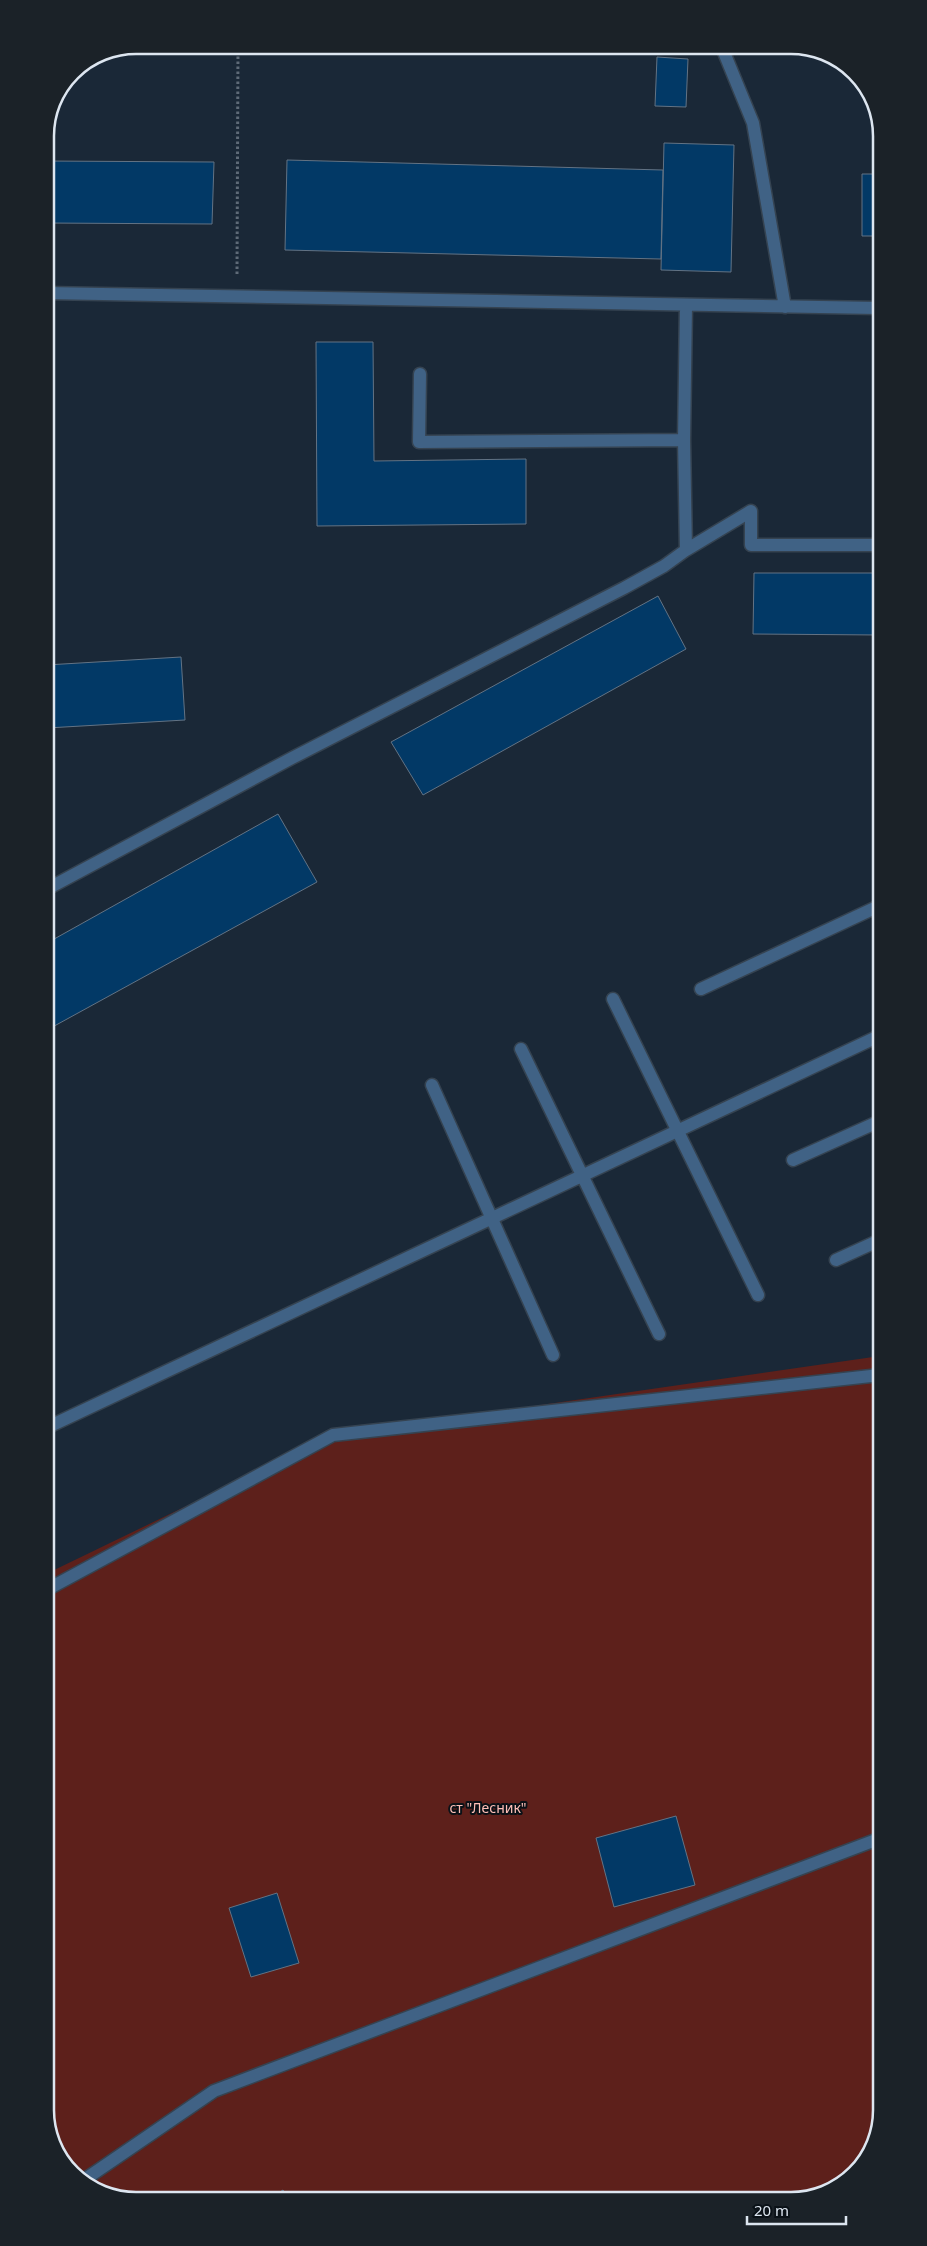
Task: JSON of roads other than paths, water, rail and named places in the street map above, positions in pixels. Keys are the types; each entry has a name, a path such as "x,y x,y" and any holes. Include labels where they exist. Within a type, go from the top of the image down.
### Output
{"lane":[{"path":"725,54 753,123 785,307"},
{"path":"54,293 873,308"},
{"path":"686,304 684,440 686,550"},
{"path":"420,374 419,442 684,440"},
{"path":"54,885 292,758 624,588 664,566 686,550 751,511 751,545 873,545"},
{"path":"701,989 873,909"},
{"path":"614,999 758,1295"},
{"path":"54,1424 873,1039"},
{"path":"521,1049 659,1334"},
{"path":"432,1085 553,1355"},
{"path":"793,1160 873,1124"},
{"path":"836,1260 873,1243"},
{"path":"54,1585 333,1436 873,1376"},
{"path":"89,2177 214,2091 873,1841"}],"park label":[{"name":"ст \"Лесник\"","path":"488,1808"}]}
